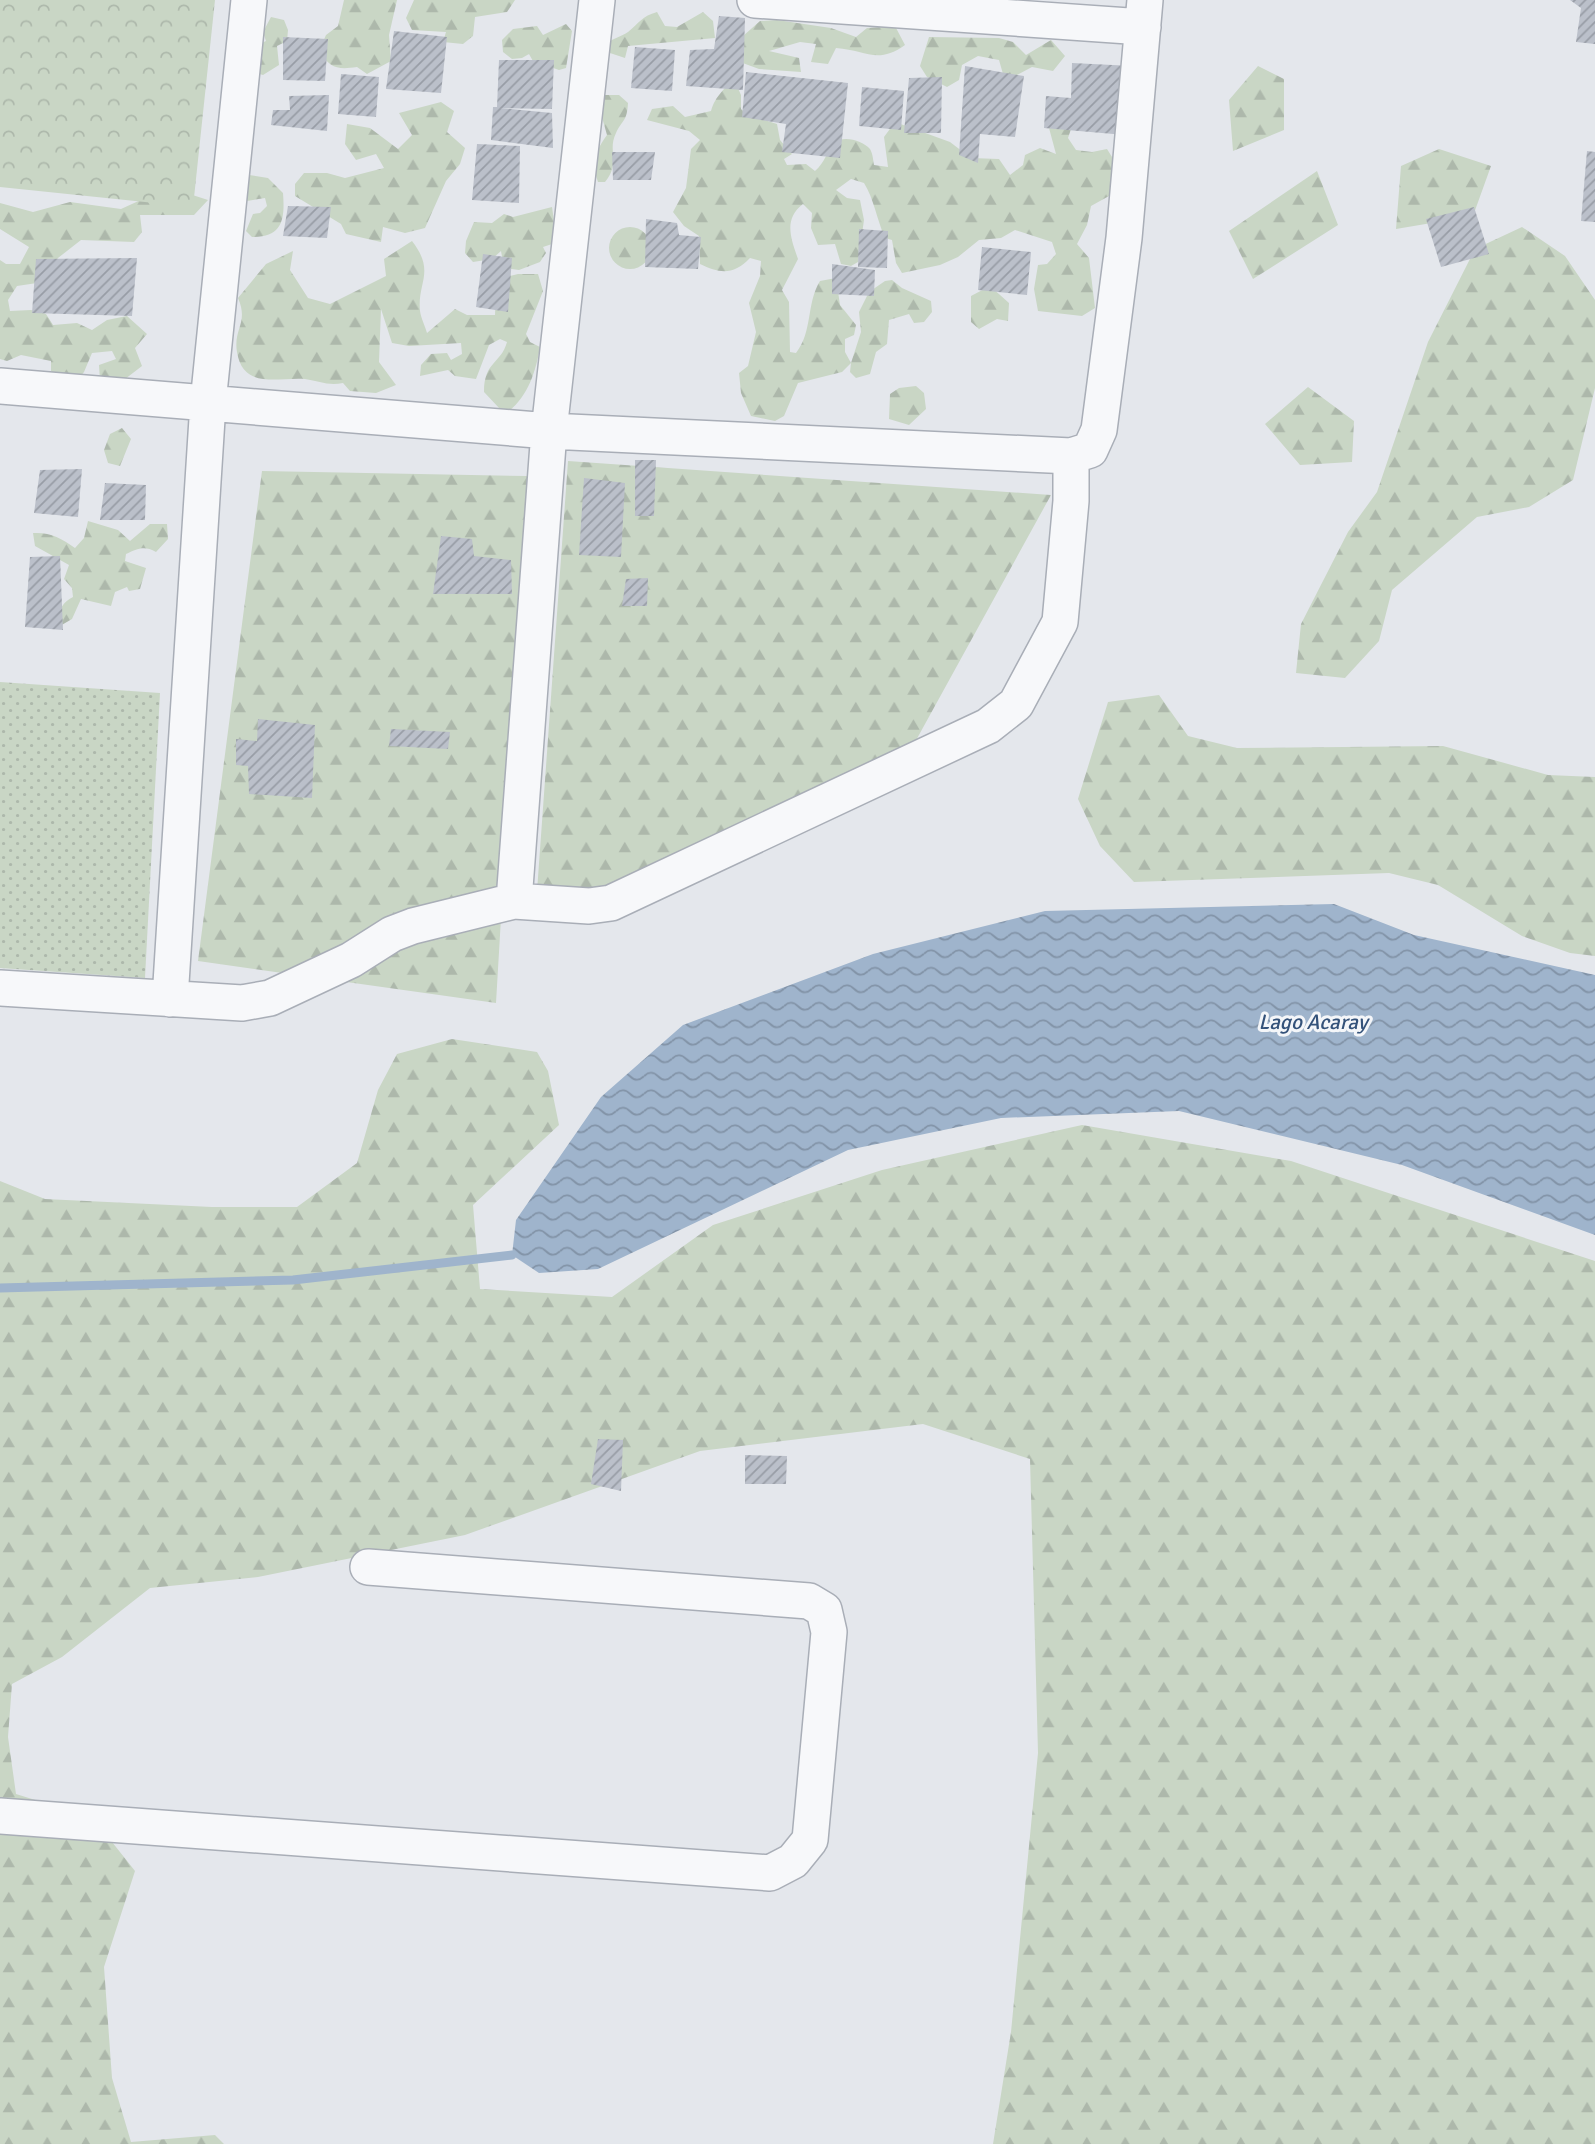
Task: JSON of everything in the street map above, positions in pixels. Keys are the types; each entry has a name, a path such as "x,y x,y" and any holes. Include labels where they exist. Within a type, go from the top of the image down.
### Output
{"street":[{"path":"170,999 208,403 249,0"},
{"path":"514,901 549,431 597,0"},
{"path":"0,386 549,431 1071,456 1090,450 1099,430 1124,239 1144,14 755,0"},
{"path":"0,988 242,1003 270,998 351,960 392,934 413,926 514,901 589,906 611,903 988,726 1016,704 1060,622 1071,456"},
{"path":"0,1816 770,1872 793,1861 810,1840 829,1632 824,1611 809,1601 368,1567"}],"green space":[{"path":"0,0 215,0 193,207 0,187"},
{"path":"344,0 397,0 389,35 391,61 367,74 357,67 335,66 319,51 326,35 338,26"},
{"path":"414,0 515,0 507,12 475,17 473,36 463,44 443,42 446,32 412,30 406,18"},
{"path":"657,12 665,26 677,27 703,12 713,21 715,38 628,46 625,58 607,52 607,43"},
{"path":"271,17 284,20 288,30 287,41 277,46 279,65 263,75 256,73 253,47 266,41 263,32"},
{"path":"777,20 831,28 856,37 867,28 895,26 905,45 879,55 836,48 828,64 811,62 816,44 800,42 769,51 799,58 801,72 759,69 740,62 734,44 760,21"},
{"path":"566,24 572,31 566,68 559,70 533,61 529,54 512,59 503,52 502,40 513,29 537,26 543,35"},
{"path":"929,37 999,38 1013,42 1026,55 1051,40 1065,56 1053,71 1032,67 1017,75 1003,74 999,60 978,56 962,65 959,80 947,87 927,77 920,66"},
{"path":"1258,66 1284,79 1284,130 1233,151 1229,100"},
{"path":"733,77 741,95 741,109 748,115 777,124 780,140 792,154 784,159 787,165 806,164 815,171 834,144 842,139 858,141 867,146 874,165 888,167 884,137 895,122 950,142 971,158 999,159 1010,175 1023,165 1025,155 1040,148 1056,154 1049,128 1071,129 1068,138 1076,150 1092,152 1107,149 1117,165 1118,191 1091,206 1087,225 1077,244 1089,258 1095,308 1082,316 1038,311 1034,289 1038,265 1047,264 1056,254 1052,242 1015,230 1001,238 979,240 958,257 940,265 902,273 896,263 892,240 885,238 864,183 851,179 836,190 847,198 860,200 864,220 858,262 851,266 841,264 835,244 818,245 811,228 812,213 803,204 793,216 790,230 798,259 782,290 789,302 790,352 796,353 805,336 820,281 836,278 840,305 856,325 854,335 845,339 845,352 851,363 842,372 798,383 784,416 775,421 751,416 741,393 739,373 748,366 756,332 749,303 760,276 761,261 750,258 738,268 726,271 714,270 700,264 699,236 684,226 673,212 686,188 691,149 700,140 689,131 647,120 652,109 673,106 685,117 711,111"},
{"path":"605,95 619,95 628,103 625,117 614,139 610,175 605,182 598,182 595,157 607,135 598,103"},
{"path":"441,102 454,111 447,132 465,148 460,164 446,181 425,228 405,233 383,227 381,242 346,234 341,224 295,196 295,184 304,173 327,173 345,178 384,168 376,154 356,160 345,144 347,124 370,128 398,149 412,135 399,113"},
{"path":"1439,149 1491,166 1473,216 1396,229 1401,166"},
{"path":"1317,171 1338,225 1253,279 1229,231"},
{"path":"249,175 268,178 283,193 280,225 270,234 252,237 246,231 253,214 260,213 267,206 265,198 241,202 242,178"},
{"path":"177,190 208,200 194,215 140,215 142,232 134,242 81,240 58,258 37,283 17,286 8,300 10,311 31,310 46,314 53,325 77,323 92,330 107,320 127,316 147,334 135,348 142,366 116,386 100,381 99,365 116,359 112,351 92,353 84,372 75,383 61,380 51,371 51,361 21,355 7,361 0,359 0,260 6,264 20,264 29,247 0,229 0,203 33,212 70,202 121,209 156,193"},
{"path":"552,207 555,228 552,244 543,247 546,253 540,262 519,270 504,268 501,251 492,259 473,262 465,253 466,241 474,222 492,223 504,214 513,217"},
{"path":"630,227 645,233 651,248 645,263 630,269 615,263 609,248 615,233"},
{"path":"1522,227 1565,256 1595,300 1595,388 1573,480 1529,507 1477,517 1392,590 1379,641 1345,678 1296,673 1301,624 1348,532 1377,492 1428,342 1475,249"},
{"path":"412,241 423,261 420,311 427,333 455,309 467,315 495,315 496,291 502,278 518,274 538,274 543,291 526,334 530,342 540,347 526,390 509,411 500,409 484,392 487,374 507,342 500,339 489,345 476,379 455,376 448,370 420,376 421,365 431,354 447,353 451,360 462,354 461,343 409,346 392,343 381,309 379,362 396,385 376,393 350,391 343,383 263,379 246,372 236,344 242,314 238,298 266,264 293,251 290,270 308,298 330,304 386,276 384,259"},
{"path":"892,280 902,288 931,301 932,312 924,322 914,323 909,314 889,320 887,344 876,352 870,374 856,378 850,372 861,332 859,312 869,292 885,281"},
{"path":"990,286 1009,303 1008,321 997,319 979,329 971,322 971,296"},
{"path":"916,386 924,393 926,409 909,425 889,419 890,394 899,388"},
{"path":"1308,387 1354,421 1352,462 1300,465 1265,424"},
{"path":"122,428 131,439 120,466 108,463 104,450 110,434"},
{"path":"568,461 1051,495 914,744 535,919"},
{"path":"262,471 527,476 496,1003 198,961"},
{"path":"88,521 118,530 130,541 150,524 167,524 168,539 156,552 144,548 126,554 125,561 146,568 140,589 129,591 127,587 115,592 111,606 81,599 72,619 60,626 61,609 73,597 72,588 64,579 69,565 35,546 33,533 55,536 75,548 84,538"},
{"path":"0,682 160,693 145,978 0,968"},
{"path":"1159,695 1188,736 1237,748 1443,746 1548,775 1595,777 1595,956 1570,953 1522,936 1438,885 1389,873 1134,882 1100,846 1078,799 1108,702"},
{"path":"452,1039 537,1052 548,1071 559,1125 473,1205 480,1289 612,1297 713,1225 882,1170 1082,1125 1291,1161 1595,1261 1595,2144 993,2144 1011,2032 1038,1753 1030,1459 923,1424 700,1451 465,1535 258,1577 150,1588 62,1657 12,1684 8,1737 16,1794 93,1818 135,1871 104,1967 112,2078 131,2142 215,2135 224,2144 0,2144 0,1181 45,1199 212,1207 297,1207 357,1163 378,1090 397,1054"}],"water":[{"name":"Lago Acaray","path":"1334,904 1414,935 1595,975 1595,1235 1402,1165 1179,1111 1001,1118 848,1150 598,1269 539,1273 512,1255 516,1220 601,1097 683,1025 873,954 1045,911"}],"building":[{"path":"1570,0 1595,0 1595,44 1576,42 1581,8"},
{"path":"719,16 745,18 743,90 686,86 690,50 714,49"},
{"path":"394,31 447,37 441,93 386,89"},
{"path":"283,37 328,39 325,81 283,80"},
{"path":"635,47 675,50 672,91 631,88"},
{"path":"499,60 554,60 552,109 500,108 552,113 553,148 491,140 493,107 497,107"},
{"path":"1072,63 1133,66 1125,135 1044,128 1046,96 1071,98"},
{"path":"965,66 1024,76 1015,137 980,134 978,163 959,155"},
{"path":"746,72 848,83 840,158 782,152 786,124 742,117"},
{"path":"341,74 379,77 376,117 338,114"},
{"path":"942,77 941,133 904,133 909,78"},
{"path":"862,87 904,91 901,130 859,126"},
{"path":"329,95 327,131 271,125 273,110 290,110 289,96"},
{"path":"477,144 520,146 519,203 472,200"},
{"path":"1587,151 1595,152 1595,222 1581,221"},
{"path":"612,152 655,152 651,180 613,180"},
{"path":"288,206 331,207 327,238 283,236"},
{"path":"1474,207 1489,254 1441,267 1426,219"},
{"path":"646,219 677,223 679,235 701,237 698,269 645,267"},
{"path":"859,229 888,231 887,268 858,267"},
{"path":"982,247 1031,252 1027,295 978,290"},
{"path":"483,254 512,258 508,312 476,307"},
{"path":"137,258 132,316 32,313 36,259"},
{"path":"832,264 875,270 874,296 832,294"},
{"path":"635,460 656,460 654,516 635,516"},
{"path":"82,469 78,517 34,513 40,470"},
{"path":"584,478 625,483 621,557 579,555"},
{"path":"105,483 146,485 145,520 100,520"},
{"path":"441,536 472,539 474,556 511,560 512,594 433,594"},
{"path":"60,556 63,630 25,627 30,557"},
{"path":"648,578 647,606 622,606 626,579"},
{"path":"258,719 315,725 312,798 249,794 248,766 236,765 236,739 257,741"},
{"path":"391,729 450,732 448,749 389,746"},
{"path":"598,1439 623,1440 621,1491 591,1484"},
{"path":"745,1455 787,1456 786,1484 745,1484"}],"waterway":[{"path":"0,1288 293,1280 512,1255"}]}
